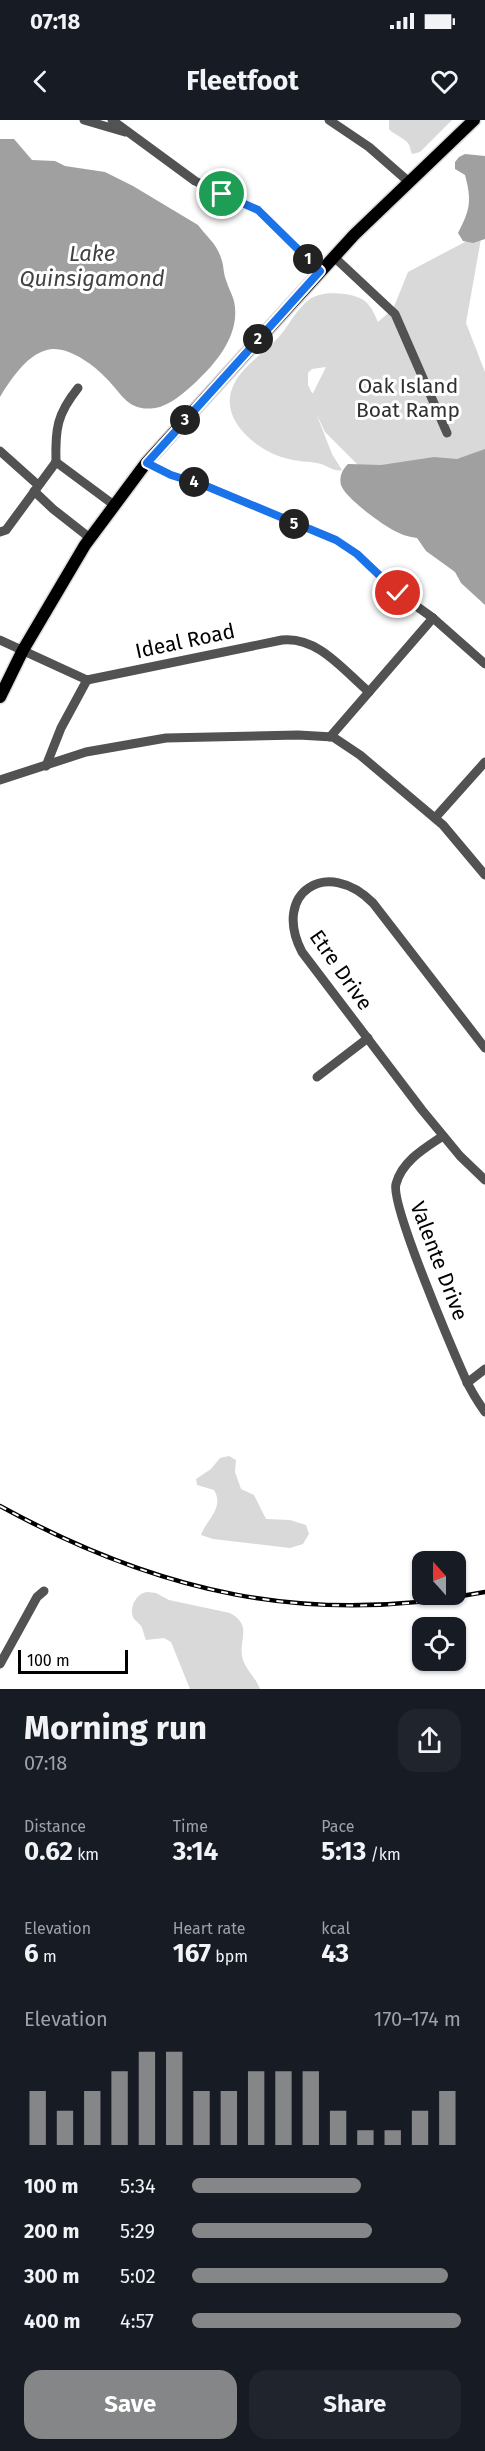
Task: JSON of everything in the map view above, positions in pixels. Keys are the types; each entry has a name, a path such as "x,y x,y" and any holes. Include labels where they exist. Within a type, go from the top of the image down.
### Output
{"main road":[{"path":"0,697 23,650 90,538 147,463 320,271 474,120"}],"street":[{"path":"84,120 129,132"},
{"path":"112,120 195,181 258,210 320,271"},
{"path":"329,120 369,147 409,182"},
{"path":"334,257 389,308 400,327 447,433"},
{"path":"0,532 6,530 56,462 57,424 61,411 78,388"},
{"path":"0,451 53,509 90,538"},
{"path":"56,462 114,505"},
{"path":"147,463 171,475 206,486 336,540 357,554 398,593 433,618 485,664"},
{"path":"330,737 433,618"},
{"name":"Ideal Road","path":"87,680 290,639 307,642 324,652 369,692"},
{"path":"0,640 87,680 63,724 46,766"},
{"path":"0,780 86,752 166,738 298,735 330,737 343,742 435,818 465,849 485,876"},
{"path":"435,818 485,762"},
{"name":"Etre Drive","path":"485,1048 373,903 354,886 342,882 323,882 308,889 296,903 292,916 293,932 302,952 443,1136 485,1180"},
{"path":"316,1077 368,1038"},
{"name":"Valente Drive","path":"443,1136 407,1164 396,1181 394,1191 401,1217 467,1383 485,1412"},
{"path":"467,1383 485,1369"},
{"path":"0,1664 37,1597 44,1592"}],"green space":[{"path":"389,120 452,120 420,152 412,154 408,143 389,129"},
{"name":"Oak Island Boat Ramp","path":"482,233 466,323 485,372 485,456 363,470 325,432 316,413 332,454 342,470 274,454 253,442 236,423 231,412 232,389 240,374 278,338 310,299 330,293 354,296 368,304 378,322 393,309 408,272","holes":["326,367 313,393 308,385 308,373 312,369"]},
{"path":"229,1456 236,1460 235,1472 241,1489 254,1495 266,1519 290,1520 306,1525 309,1534 303,1544 290,1548 213,1539 201,1535 214,1514 217,1496 214,1490 197,1485 196,1479 211,1469 220,1458"},
{"path":"147,1592 156,1593 169,1600 230,1613 237,1618 243,1629 243,1660 260,1689 190,1689 171,1642 164,1638 146,1640 141,1626 132,1615 136,1598"}],"water":[{"name":"Lake Quinsigamond","path":"0,139 14,139 32,160 55,161 65,166 105,172 133,186 198,225 217,248 234,301 235,313 231,335 213,365 193,385 172,401 161,407 146,409 132,405 89,363 74,354 59,349 44,351 28,360 15,374 0,397"},
{"path":"465,154 485,156 485,239 473,243 463,241 458,233 469,205 469,192 465,175 455,169 455,162"},
{"path":"485,449 485,605 461,583 455,572 426,551 417,538 393,530 358,505 344,491 340,479 348,464 381,465 434,457 457,459"}],"railway":[{"path":"0,1506 59,1536 117,1561 176,1580 235,1594 295,1603 356,1605 419,1602 485,1592"}],"route":[{"path":"222,194 247,203 265,215 320,271 201,400 147,463 171,475 206,486 336,540 357,554 398,593"}]}
